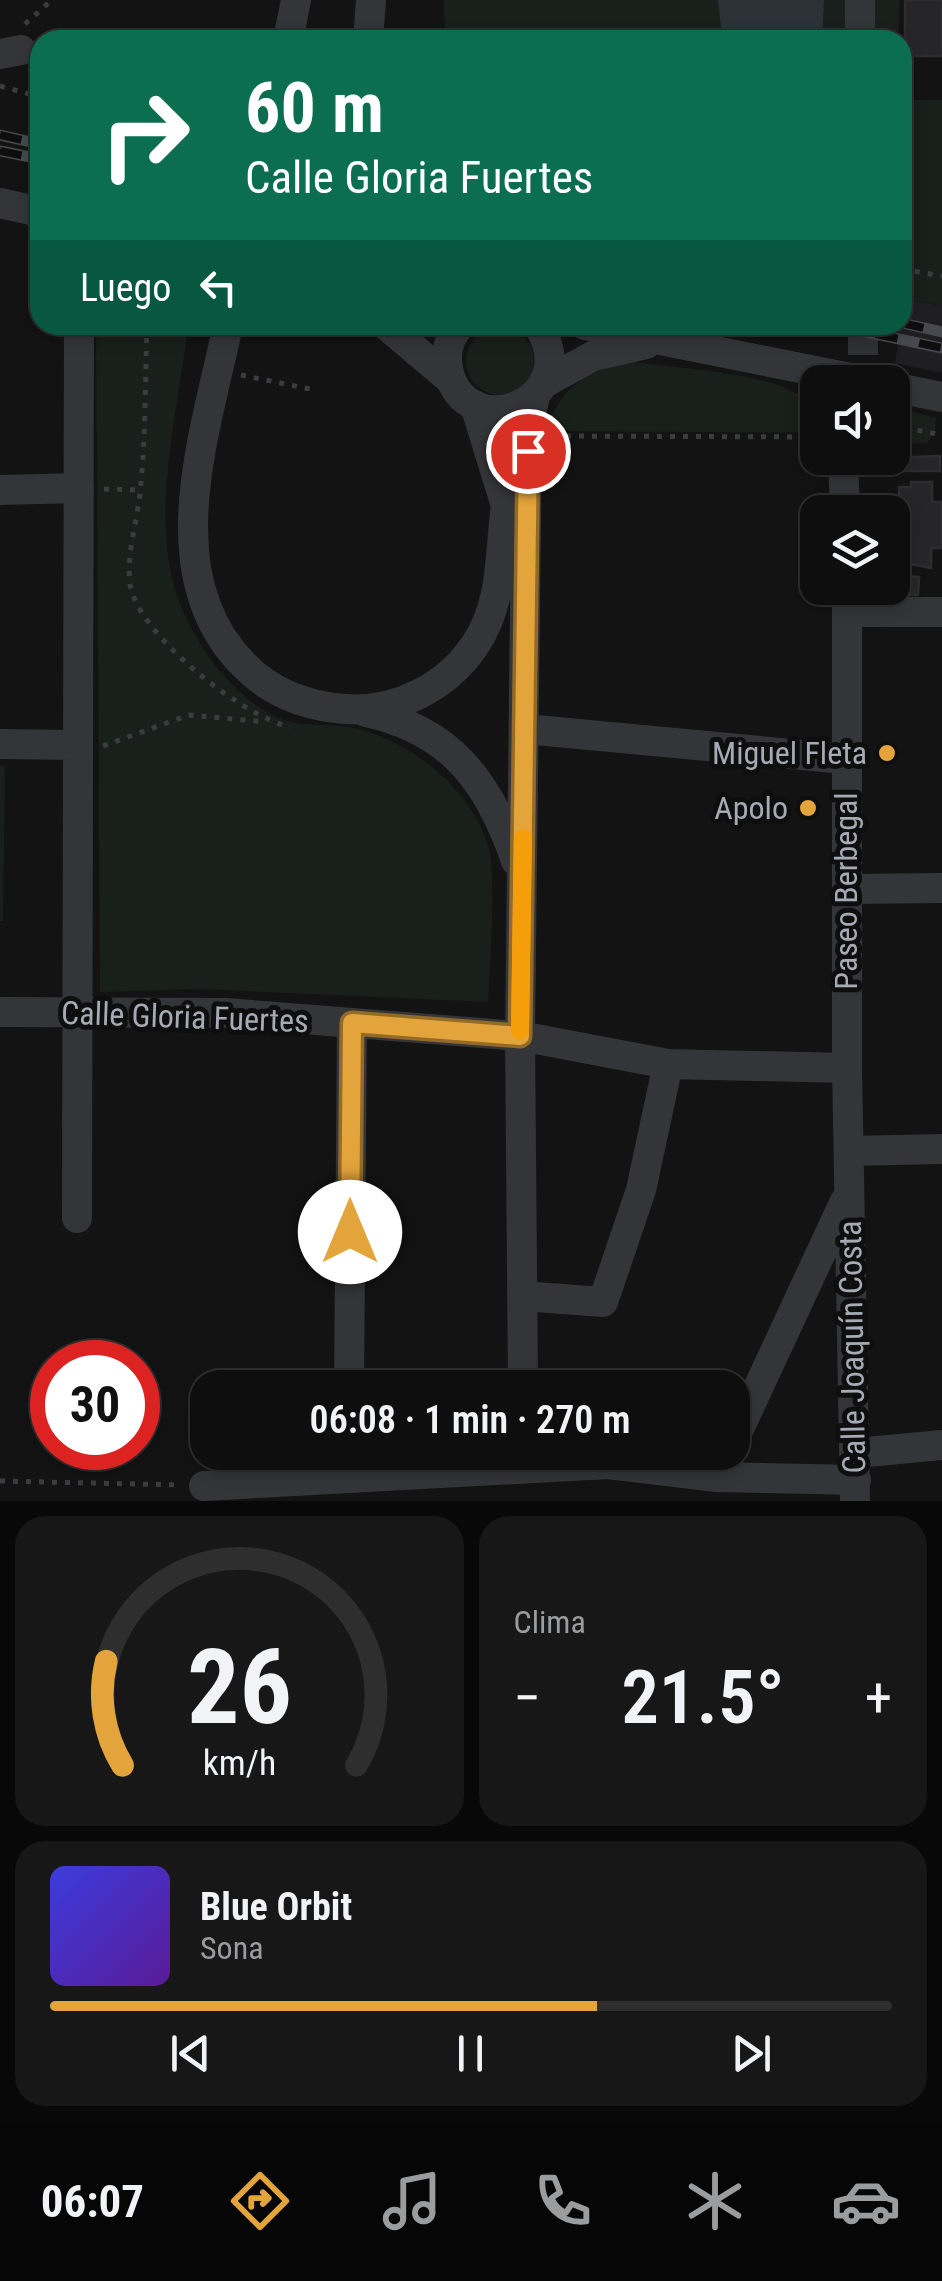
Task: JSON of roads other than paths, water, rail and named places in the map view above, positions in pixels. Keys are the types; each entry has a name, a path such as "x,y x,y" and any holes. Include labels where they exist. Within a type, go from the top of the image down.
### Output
{"street":[{"path":"369,30 371,0"},
{"path":"860,0 860,30"},
{"path":"0,203 30,210"},
{"path":"76,1218 78,335"},
{"path":"226,335 193,500 196,569 211,619 230,652 267,684 307,704 353,710 413,728 465,763 494,804 522,881"},
{"path":"382,335 451,380 475,405 506,506"},
{"path":"451,380 448,346 454,335"},
{"path":"353,710 394,704 444,679 470,652 488,622 499,586 506,506 550,353 542,335"},
{"path":"633,335 800,378"},
{"path":"475,405 508,410 580,362 622,346 668,342"},
{"path":"910,391 942,397"},
{"path":"523,1370 520,1036 527,436"},
{"path":"0,490 78,488"},
{"name":"Paseo Berbegal","path":"847,605 848,1194"},
{"path":"887,605 942,612"},
{"path":"525,729 845,759"},
{"path":"0,744 78,745"},
{"path":"847,889 942,888"},
{"name":"Calle Gloria Fuertes","path":"0,1012 226,1012 520,1036 668,1064 847,1068"},
{"path":"349,1370 352,1023"},
{"path":"522,1296 603,1302 641,1190 668,1064"},
{"path":"849,1151 942,1148"},
{"path":"750,1405 848,1194"},
{"name":"Calle Joaquín Costa","path":"848,1194 856,1478"},
{"path":"660,1470 720,1477 856,1478 942,1445"},
{"path":"204,1486 320,1470"}],"tunnel":[{"path":"863,335 863,365"}],"railway":[{"path":"0,135 30,142"},
{"path":"0,151 30,157"},
{"path":"912,325 942,332"},
{"path":"880,335 942,348"}],"place":[{"name":"Miguel Fleta","path":"887,753"},
{"name":"Apolo","path":"808,808"}]}
